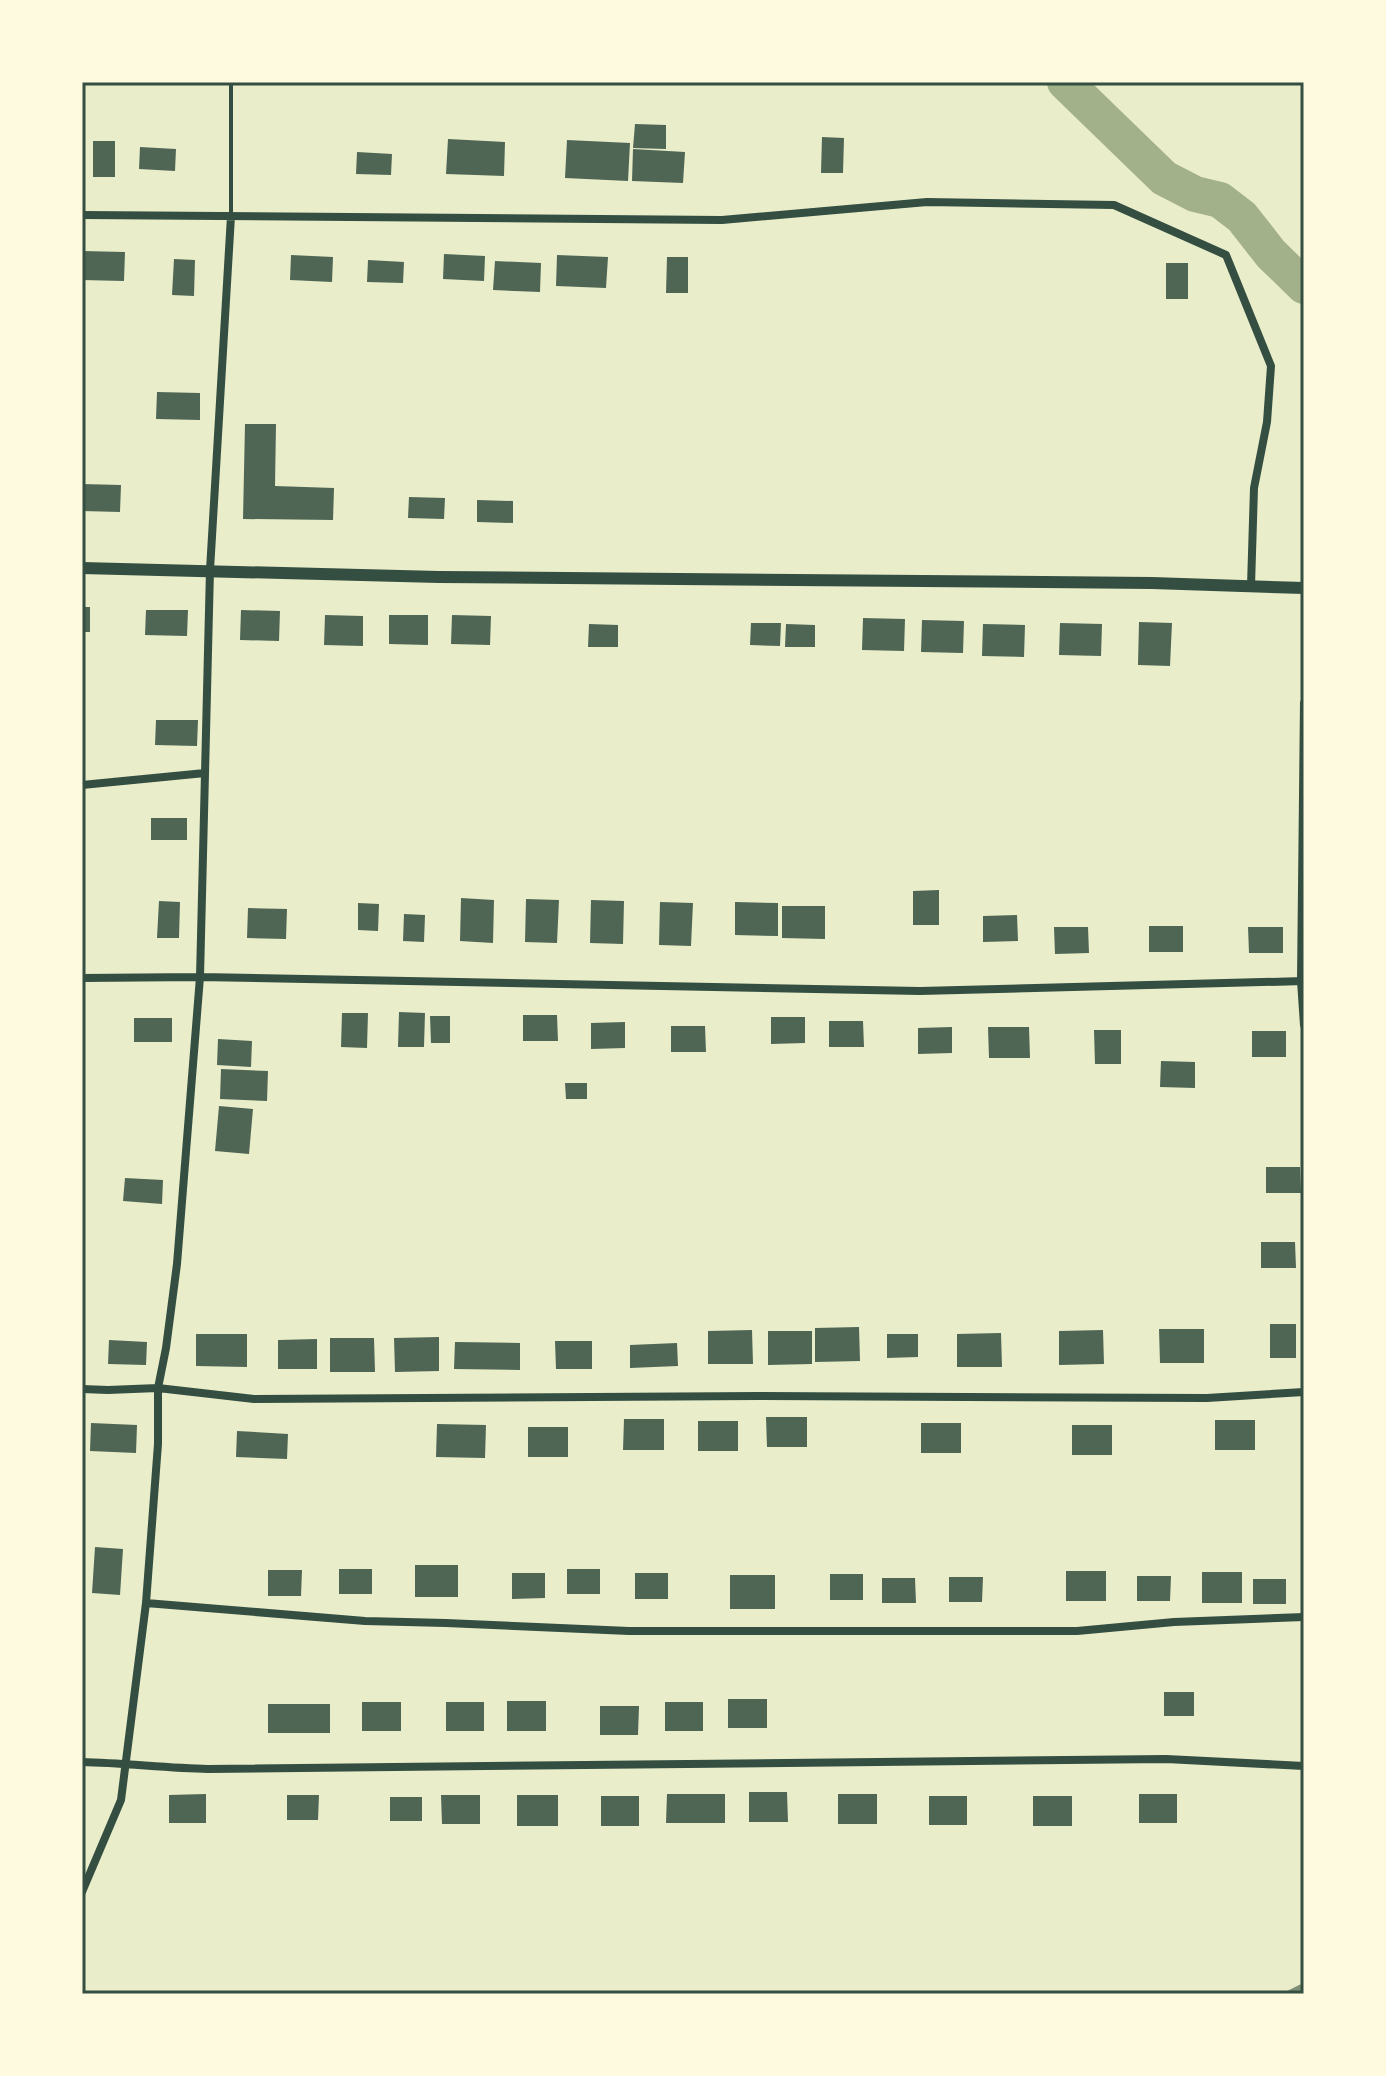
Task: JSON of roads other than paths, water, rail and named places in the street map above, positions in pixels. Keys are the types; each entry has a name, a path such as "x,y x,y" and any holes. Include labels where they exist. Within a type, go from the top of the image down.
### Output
{"main road":[{"path":"82,568 487,577 1152,583 1304,588"}],"street":[{"path":"82,215 722,220 927,202 1114,205 1226,255 1271,366 1267,422 1254,488 1251,586"},
{"path":"82,1892 121,1800 146,1603 158,1444 158,1388 177,1264 200,977 210,570 231,216"},
{"path":"1304,703 1304,1025"},
{"path":"82,785 205,773"},
{"path":"82,978 200,977 920,991 1302,981"},
{"path":"82,1389 158,1388 254,1399 744,1396 1207,1398 1304,1392"},
{"path":"146,1603 365,1621 629,1631 1077,1631 1174,1622 1304,1617"},
{"path":"82,1762 208,1769 1166,1759 1304,1766"}],"lane":[{"path":"231,82 231,216"}],"waterway":[{"path":"1065,82 1164,178 1195,194 1220,200 1242,217 1271,254 1304,286"}],"railway":[{"path":"1288,1994 1304,1986"}]}
